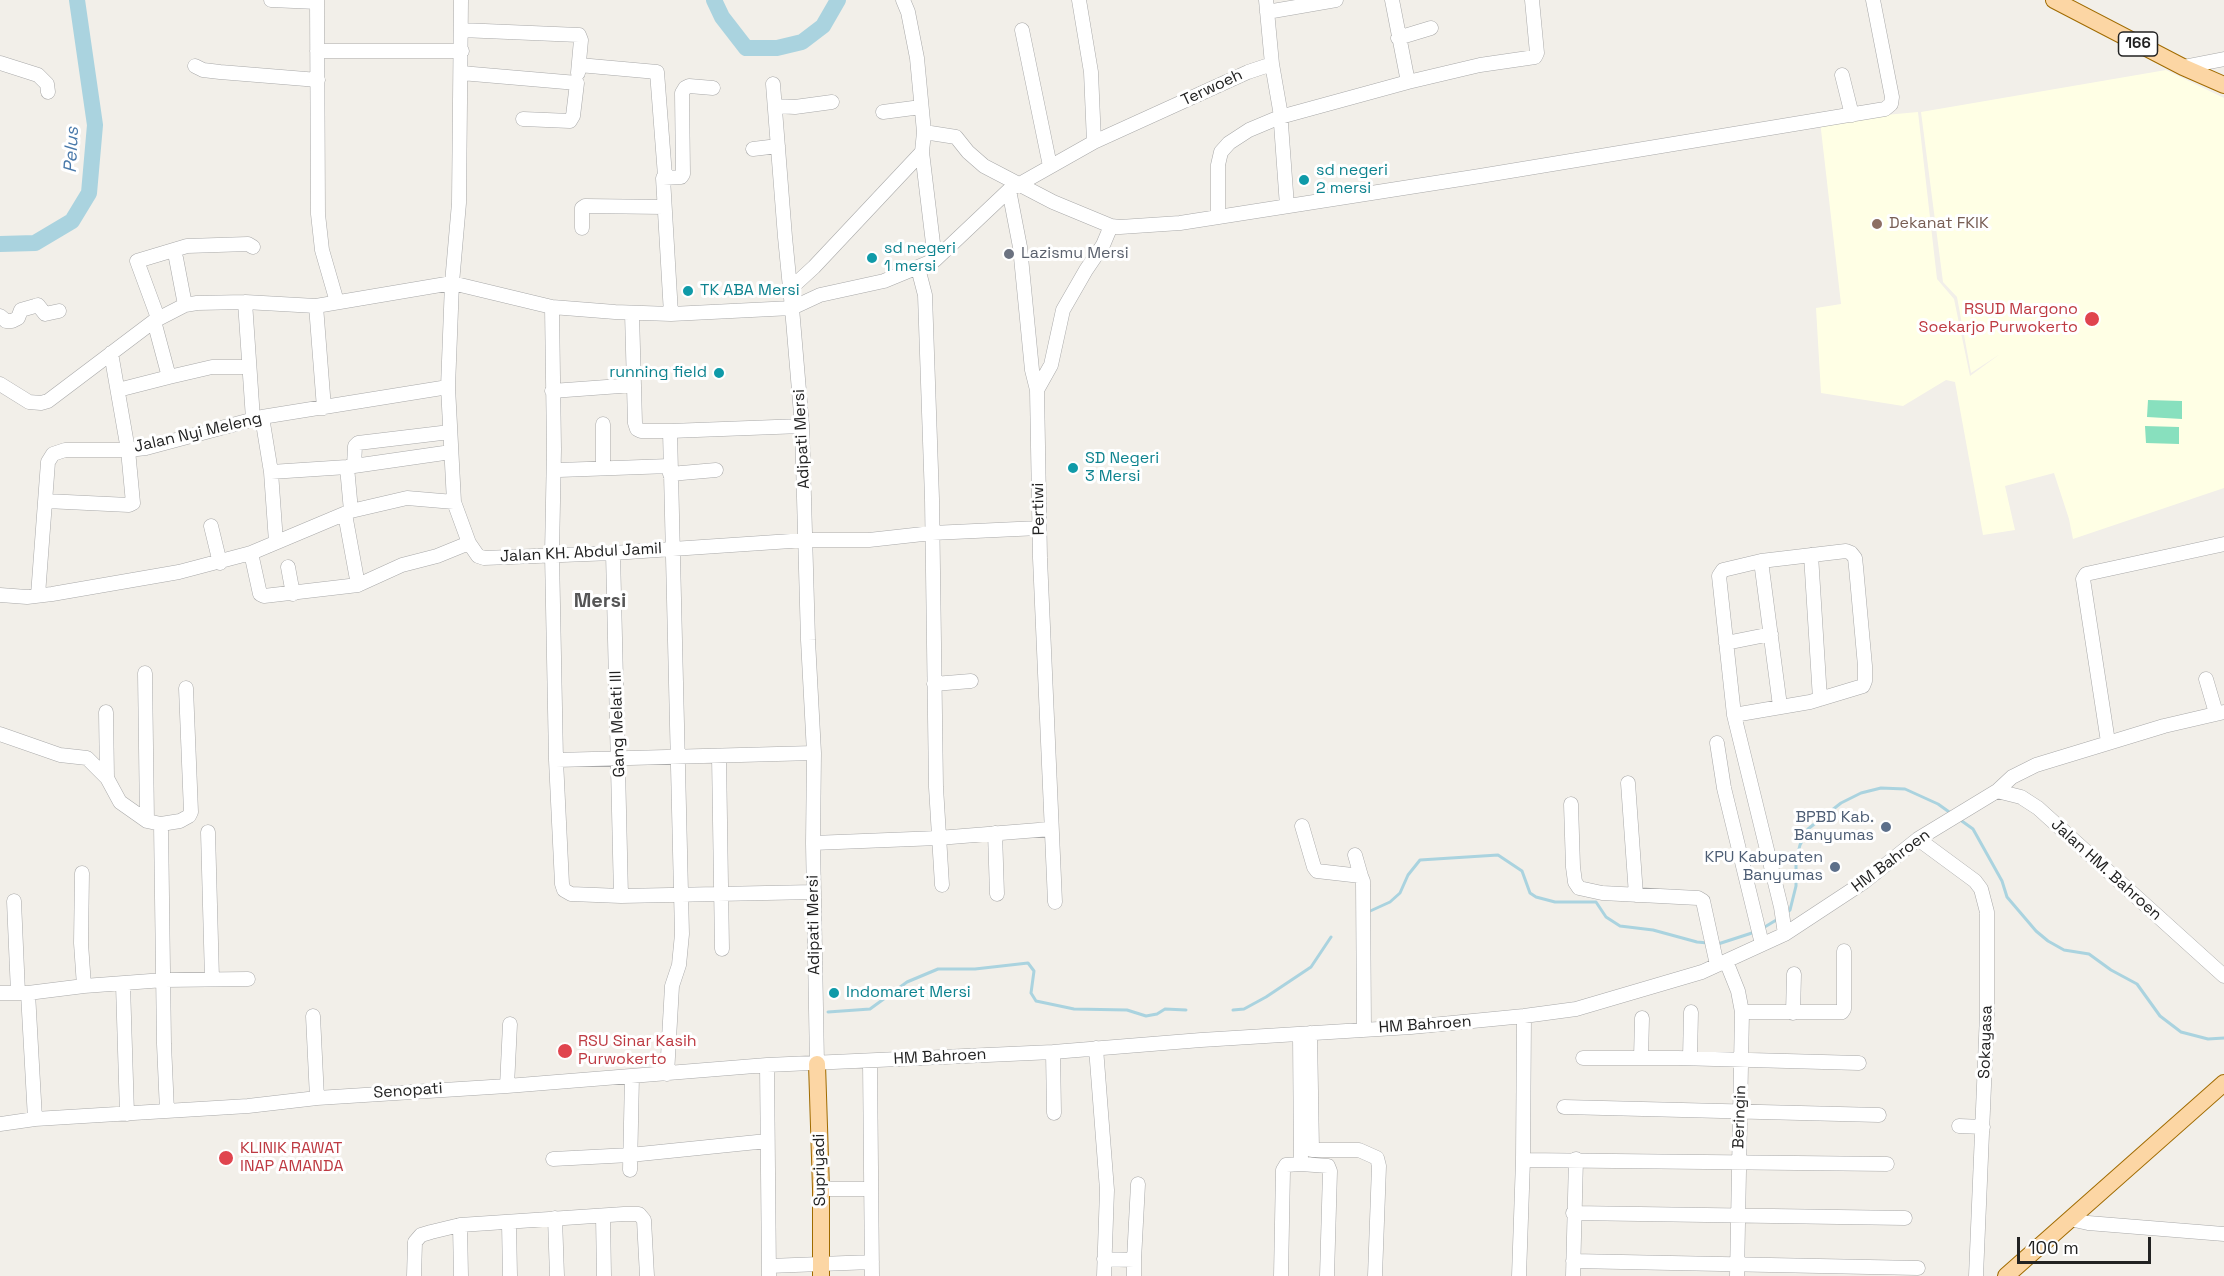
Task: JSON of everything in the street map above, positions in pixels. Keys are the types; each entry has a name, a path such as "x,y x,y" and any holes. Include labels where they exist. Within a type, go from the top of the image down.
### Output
{"main road":[{"name":"166","path":"2054,0 2183,67 2224,85"},
{"name":"Supriyadi","path":"817,1064 821,1270"},
{"path":"2006,1276 2224,1083"}],"street":[{"path":"271,0 317,1 318,214 322,250 337,302"},
{"path":"251,553 262,596 358,585 402,565 437,556 469,543 454,502 448,387 452,289 459,203 461,0"},
{"path":"903,0 914,38 924,132 922,152 935,260"},
{"path":"0,384 29,402 48,401 112,360 156,324 185,305 316,311 337,302 452,289 552,313 632,318 671,314 793,316 820,295 884,281 921,276 935,260 1013,191 1050,166 1094,142 1091,72 1079,0"},
{"path":"1287,206 1280,113 1272,64 1267,6 1336,0"},
{"path":"1392,0 1408,82"},
{"path":"1218,217 1218,165 1223,148 1249,130 1280,113 1480,65 1535,57 1537,53 1532,0"},
{"path":"924,132 956,137 968,152 1013,191 1038,193 1053,202 1111,226 1180,223 1885,109 1892,101 1873,0"},
{"path":"1398,38 1431,28"},
{"path":"461,30 579,35 581,40 579,65 573,116 570,121 523,119"},
{"path":"1022,30 1050,166"},
{"path":"317,51 462,51"},
{"path":"2183,67 2224,59"},
{"path":"0,63 38,75 47,84 48,92"},
{"name":"Terwoeh","path":"1094,142 1248,72 1272,64"},
{"path":"579,65 657,72 665,176 663,179 664,207 671,314"},
{"path":"195,66 203,70 220,72 318,80"},
{"path":"461,73 577,83"},
{"path":"1842,75 1852,115"},
{"name":"Adipati Mersi","path":"773,84 802,426 808,640 814,753 813,843 817,1064"},
{"path":"665,176 680,177 683,174 682,93 689,86 713,88"},
{"path":"776,106 795,107 832,102"},
{"path":"883,112 921,107"},
{"path":"753,149 778,146"},
{"path":"790,289 814,267 922,152"},
{"name":"Pertiwi","path":"1013,191 1032,370 1037,390 1039,528 1055,902"},
{"path":"582,228 582,208 585,206 664,207"},
{"path":"1037,390 1051,365 1063,310 1100,250 1111,226"},
{"path":"169,377 137,261 187,246 248,244 253,247"},
{"path":"176,258 185,305"},
{"path":"921,276 932,489 934,684 938,838 942,885"},
{"path":"0,316 6,321 12,321 18,318 21,310 38,305 45,314 59,311"},
{"path":"245,306 249,367 257,418 271,472 276,542"},
{"path":"316,311 324,408"},
{"path":"552,313 552,554 556,760 564,890 571,894 621,896 721,896 814,892"},
{"path":"632,318 636,429 670,431 802,426"},
{"path":"46,501 131,505 133,497 128,450 112,360"},
{"path":"118,390 212,367 249,367"},
{"path":"552,391 634,385"},
{"name":"Jalan Nyi Meleng","path":"38,595 48,462 53,454 65,450 128,450 161,444 257,418 448,387"},
{"path":"603,424 603,467"},
{"path":"667,1074 672,986 681,958 682,896 670,431"},
{"path":"358,585 348,513 351,466 355,447 358,443 450,432"},
{"path":"271,472 351,466 451,452"},
{"path":"559,470 603,467 716,470"},
{"path":"0,595 38,595 179,572 251,553 348,513 407,498 454,502"},
{"path":"211,526 220,563"},
{"name":"Jalan KH. Abdul Jamil","path":"469,543 477,556 484,558 613,553 806,540 869,540 932,533 1039,528"},
{"path":"2108,742 2084,579 2086,574 2224,544"},
{"path":"1734,715 1820,699 1863,686 1865,666 1854,558 1851,553 1846,551 1761,561 1723,570 1719,576 1734,715 1781,907 1784,930"},
{"name":"Gang Melati III","path":"613,553 621,896"},
{"path":"1811,555 1820,699"},
{"path":"1761,561 1780,706"},
{"path":"288,567 293,594"},
{"path":"1726,643 1772,634"},
{"path":"145,673 147,821"},
{"path":"1997,791 2012,777 2036,765 2108,742 2220,712 2206,679"},
{"path":"934,684 971,681"},
{"path":"0,734 60,755 87,758 107,778 120,802 147,821 161,824 180,821 189,816 191,812 186,688"},
{"path":"106,712 107,778"},
{"path":"1716,743 1724,788 1761,940"},
{"path":"556,760 814,753"},
{"path":"719,756 722,949"},
{"path":"1571,804 1573,867 1575,882 1579,888 1602,893 1636,895 1628,783"},
{"name":"HM Bahroen","path":"817,1064 1053,1052 1364,1030 1524,1016 1576,1009 1691,976 1784,930 1864,882 1918,839 1977,801 1997,791"},
{"name":"Jalan HM. Bahroen","path":"1997,791 2021,798 2038,808 2224,976"},
{"path":"161,824 167,1112"},
{"path":"1302,826 1317,871 1361,876"},
{"path":"813,843 938,838 1052,829"},
{"path":"208,832 212,979"},
{"path":"994,833 997,894"},
{"name":"Sokayasa","path":"1918,839 1975,881 1981,889 1987,912 1983,1127 1976,1276"},
{"path":"1355,855 1364,888 1364,1030"},
{"path":"82,873 81,943 84,986"},
{"name":"Beringin","path":"1636,895 1698,898 1703,901 1719,961 1738,991 1742,1012 1742,1060 1737,1270"},
{"path":"14,901 35,1119"},
{"path":"1742,1012 1844,1011 1844,951"},
{"path":"1793,1013 1794,974"},
{"path":"0,993 23,993 164,980 248,979"},
{"path":"123,985 127,1114"},
{"path":"1690,1058 1691,1012"},
{"path":"313,1016 317,1098"},
{"path":"1520,1276 1524,1016"},
{"path":"1641,1058 1642,1018"},
{"path":"507,1086 510,1024"},
{"path":"1301,1164 1305,1034"},
{"path":"1305,1034 1312,1149 1318,1151 1359,1150 1377,1158 1379,1166 1375,1276"},
{"path":"1096,1048 1107,1190 1104,1276"},
{"path":"1053,1052 1054,1113"},
{"path":"1583,1058 1690,1058 1859,1063"},
{"path":"766,1065 769,1271 872,1269 870,1061"},
{"name":"Senopati","path":"0,1124 35,1119 167,1112 317,1098 507,1086 766,1065 817,1064"},
{"path":"630,1170 632,1076"},
{"path":"1564,1107 1879,1115"},
{"path":"1959,1126 1983,1127"},
{"path":"552,1159 630,1155 767,1141"},
{"path":"1573,1276 1576,1159"},
{"path":"1523,1160 1887,1164"},
{"path":"1281,1276 1283,1170 1286,1165 1301,1164 1330,1168 1327,1276"},
{"path":"1134,1276 1138,1184"},
{"path":"821,1189 871,1188"},
{"path":"1574,1213 1905,1218"},
{"path":"603,1216 603,1276"},
{"path":"414,1276 414,1245 419,1237 460,1225 555,1218 642,1216 646,1234 647,1276"},
{"path":"555,1218 557,1276"},
{"path":"2070,1219 2088,1223 2224,1234"},
{"path":"509,1223 510,1276"},
{"path":"460,1225 460,1276"},
{"path":"1104,1259 1134,1260"},
{"path":"1573,1261 1737,1270 1918,1268"}],"shaded area":[{"name":"RSUD Margono Soekarjo Purwokerto","path":"2166,70 2224,98 2224,488 2073,539 2054,473 2005,486 2015,530 1983,535 1955,382 1946,380 1903,406 1821,393 1816,308 1841,304 1820,121 1918,112 1937,279 1954,299 1970,376 2000,354 1971,373 1957,297 1943,282 1921,112"}],"green space":[{"path":"2148,400 2182,401 2182,419 2147,417"},
{"path":"2145,426 2179,427 2179,444 2146,443"}],"waterway":[{"name":"Pelus","path":"0,244 35,243 72,221 89,193 95,125 77,0"},
{"name":"Pelus","path":"714,0 722,17 746,48 777,48 802,42 823,26 838,0"},
{"path":"1786,913 1790,910 1796,886 1796,861 1800,845 1808,829 1841,803 1861,793 1881,788 1905,789 1938,804 1952,814"},
{"path":"1959,819 1973,829 2002,881 2007,897 2036,931 2048,941 2064,950 2089,954 2111,970 2137,984 2160,1016 2181,1032 2208,1039 2224,1038"},
{"path":"1368,912 1390,902 1400,893 1408,875 1420,860 1498,855 1522,871 1530,893 1536,897 1555,902 1596,902 1606,917 1620,926 1653,930 1708,943"},
{"path":"1763,928 1778,919"},
{"path":"1718,944 1755,932"},
{"path":"1233,1010 1244,1009 1266,997 1311,967 1331,937"},
{"path":"828,1012 870,1009 907,982 938,969 975,969 1028,963 1034,971 1031,993 1036,1001 1074,1009 1127,1010 1146,1016 1157,1014 1165,1009 1186,1010"}],"place":[{"name":"sd negeri 2 mersi","path":"1304,180"},
{"name":"Dekanat FKIK","path":"1877,224"},
{"name":"Lazismu Mersi","path":"1009,254"},
{"name":"sd negeri 1 mersi","path":"872,258"},
{"name":"TK ABA Mersi","path":"688,291"},
{"name":"RSUD Margono Soekarjo Purwokerto","path":"2092,319"},
{"name":"running field","path":"719,373"},
{"name":"SD Negeri 3 Mersi","path":"1073,468"},
{"name":"BPBD Kab. Banyumas","path":"1886,827"},
{"name":"KPU Kabupaten Banyumas","path":"1835,867"},
{"name":"Indomaret Mersi","path":"834,993"},
{"name":"RSU Sinar Kasih Purwokerto","path":"565,1051"},
{"name":"KLINIK RAWAT INAP AMANDA","path":"226,1158"}],"district":[{"name":"Mersi","path":"600,602"}]}
